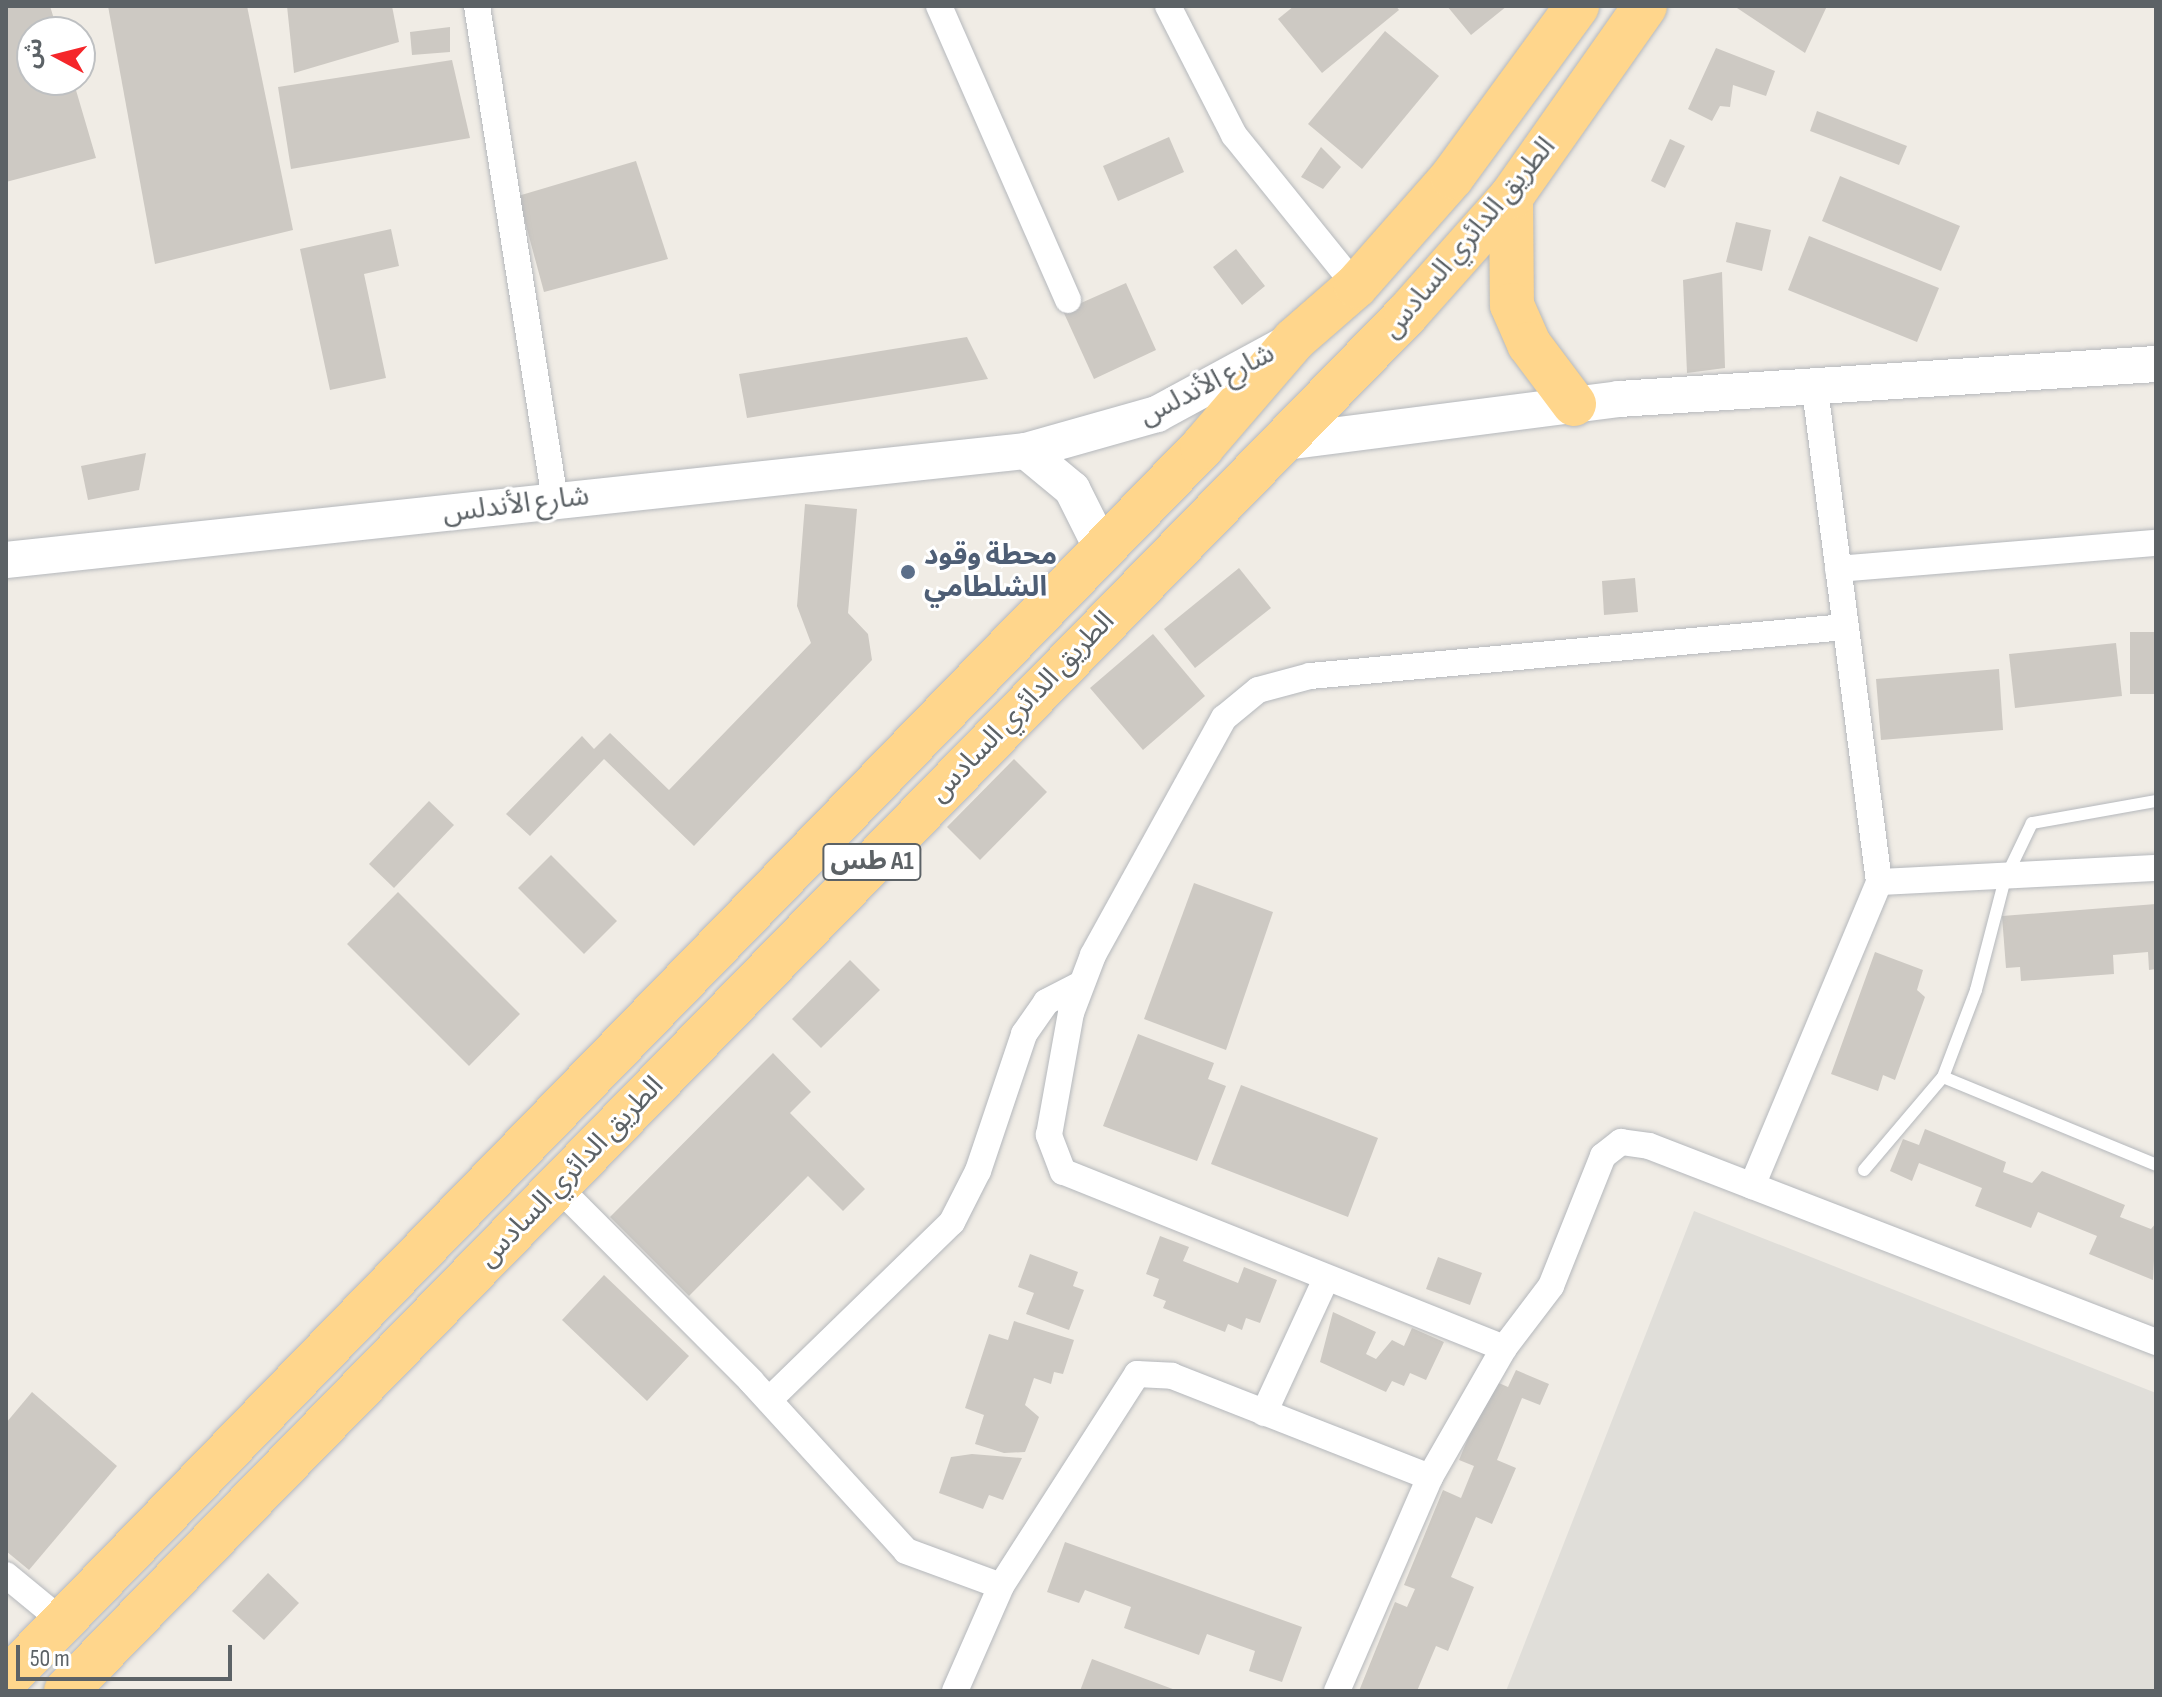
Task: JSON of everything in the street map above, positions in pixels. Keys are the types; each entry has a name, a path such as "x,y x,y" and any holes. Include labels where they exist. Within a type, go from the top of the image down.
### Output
{"highway":[{"name":"الطريق الدائري السادس","path":"6,1680 1102,549 1294,340 1356,286 1452,177 1577,6"},
{"name":"الطريق الدائري السادس","path":"66,1691 1284,442 1511,197 1645,6"},
{"path":"1511,197 1512,305 1529,344 1574,404"},
{"path":"6,1687 10,1691"}],"main road":[{"name":"شارع الأندلس","path":"6,560 1026,451 1157,414 1294,340"},
{"path":"1284,442 1574,404 1815,391 2156,364"},
{"path":"1026,451 1072,489 1102,549"}],"street":[{"path":"477,6 555,500"},
{"path":"939,6 1068,300"},
{"path":"1168,6 1234,135 1356,286"},
{"path":"1752,1186 1879,882 1815,391"},
{"path":"1838,569 2156,543"},
{"path":"1504,1348 1063,1172 1049,1135 1078,986 1224,718 1258,690 1310,676 1845,627"},
{"path":"1879,882 2005,879 2156,868"},
{"path":"769,1400 952,1222 967,1200 1029,1024 1046,1002 1078,986"},
{"path":"1337,1691 1430,1477 1504,1348 1551,1286 1611,1146 1649,1146 2156,1342"},
{"path":"557,1186 769,1400 906,1551 1001,1586"},
{"path":"1264,1413 1326,1279"},
{"path":"955,1691 1001,1586 1137,1374 1172,1376 1430,1477"},
{"path":"6,1575 63,1622"}],"lane":[{"path":"1864,1170 1943,1077 1976,990 2005,879 2032,823 2156,801"},
{"path":"1943,1077 2156,1165"}],"shaded area":[{"path":"1694,1211 2156,1393 2156,1691 1506,1691"}],"building":[{"path":"6,6 50,6 53,16 16,16 16,96 78,96 96,158 6,182"},
{"path":"108,6 247,6 293,230 155,264"},
{"path":"287,6 392,6 399,42 294,73"},
{"path":"1294,6 1396,6 1399,10 1322,73 1278,19"},
{"path":"1447,6 1507,6 1471,35"},
{"path":"1734,6 1827,6 1805,53"},
{"path":"450,27 450,52 412,55 410,32"},
{"path":"1385,31 1439,76 1362,169 1308,124"},
{"path":"1716,48 1775,71 1766,96 1733,85 1730,107 1720,106 1712,121 1688,109"},
{"path":"452,60 470,138 291,169 278,87"},
{"path":"1817,111 1907,146 1899,165 1810,131"},
{"path":"1169,137 1184,172 1118,201 1103,166"},
{"path":"1670,139 1685,146 1665,188 1651,181"},
{"path":"1321,147 1341,167 1323,189 1301,177"},
{"path":"636,161 668,259 544,292 518,196"},
{"path":"1840,176 1960,226 1941,271 1822,221"},
{"path":"1736,222 1771,230 1762,271 1726,262"},
{"path":"391,229 399,266 364,274 386,378 330,390 300,249"},
{"path":"1809,236 1939,288 1917,342 1788,290"},
{"path":"1236,249 1265,286 1242,305 1213,267"},
{"path":"1722,272 1725,368 1687,373 1683,280"},
{"path":"1126,283 1156,350 1094,379 1063,311"},
{"path":"967,337 988,379 747,418 739,374"},
{"path":"146,453 139,490 88,500 81,466"},
{"path":"805,504 857,509 848,613 868,634 872,660 694,846 604,759 530,836 506,814 582,736 594,749 610,733 669,790 811,643 797,606"},
{"path":"1239,568 1271,608 1195,668 1164,629"},
{"path":"1635,578 1638,612 1604,615 1602,581"},
{"path":"2130,632 2156,632 2156,694 2130,694"},
{"path":"1153,634 1205,696 1143,750 1090,688"},
{"path":"2116,643 2122,696 2015,708 2009,654"},
{"path":"1999,669 2003,730 1881,740 1876,679"},
{"path":"1014,759 1047,792 980,860 947,827"},
{"path":"429,801 454,825 394,888 369,864"},
{"path":"551,855 617,921 584,954 518,888"},
{"path":"1194,883 1273,912 1226,1050 1144,1019"},
{"path":"398,892 520,1014 469,1066 347,944"},
{"path":"2156,904 2156,969 2149,970 2148,952 2113,955 2114,974 2021,981 2020,967 2006,968 2002,916"},
{"path":"1875,952 1923,970 1917,990 1925,997 1895,1080 1883,1075 1878,1091 1831,1074"},
{"path":"850,960 880,990 821,1048 792,1019"},
{"path":"1138,1034 1214,1063 1208,1079 1226,1086 1197,1161 1103,1126"},
{"path":"773,1053 811,1092 790,1113 865,1189 843,1211 808,1176 689,1296 610,1217"},
{"path":"1241,1085 1378,1138 1348,1217 1211,1164"},
{"path":"1925,1129 2006,1162 2003,1172 2032,1183 2042,1171 2125,1205 2120,1217 2151,1229 2156,1223 2153,1280 2089,1254 2097,1236 2038,1212 2031,1228 1975,1206 1982,1188 1919,1163 1912,1181 1890,1171 1903,1139 1919,1145"},
{"path":"1160,1236 1189,1247 1183,1261 1238,1283 1244,1267 1277,1280 1260,1323 1246,1318 1242,1330 1228,1324 1225,1332 1163,1308 1166,1301 1153,1296 1159,1279 1146,1274"},
{"path":"1030,1254 1078,1272 1073,1286 1084,1290 1069,1330 1026,1314 1034,1293 1018,1287"},
{"path":"1438,1257 1482,1273 1470,1305 1426,1289"},
{"path":"604,1275 689,1356 647,1401 562,1320"},
{"path":"1333,1312 1376,1332 1366,1354 1376,1359 1392,1340 1404,1346 1412,1328 1444,1342 1426,1380 1410,1373 1404,1386 1392,1381 1386,1392 1320,1362"},
{"path":"1014,1321 1074,1340 1063,1374 1054,1372 1051,1384 1034,1378 1025,1405 1039,1417 1025,1452 1004,1453 975,1444 984,1415 965,1408 989,1334 1008,1340"},
{"path":"1516,1370 1549,1384 1540,1405 1522,1398 1497,1460 1516,1468 1492,1524 1476,1517 1451,1577 1474,1587 1448,1651 1436,1646 1417,1691 1359,1691 1395,1602 1407,1607 1415,1589 1404,1585 1443,1490 1461,1498 1474,1466 1459,1460 1492,1380 1508,1387"},
{"path":"32,1392 117,1466 29,1570 6,1551 6,1423"},
{"path":"972,1454 1022,1458 1003,1500 989,1495 983,1509 939,1493 951,1457"},
{"path":"1065,1542 1302,1627 1282,1682 1249,1671 1255,1651 1207,1634 1199,1655 1124,1628 1131,1607 1085,1590 1079,1603 1047,1592"},
{"path":"268,1573 299,1603 264,1640 232,1611"},
{"path":"1092,1659 1178,1691 1080,1691"}],"place":[{"name":"محطة وقود الشلطامي","path":"908,572"}]}
